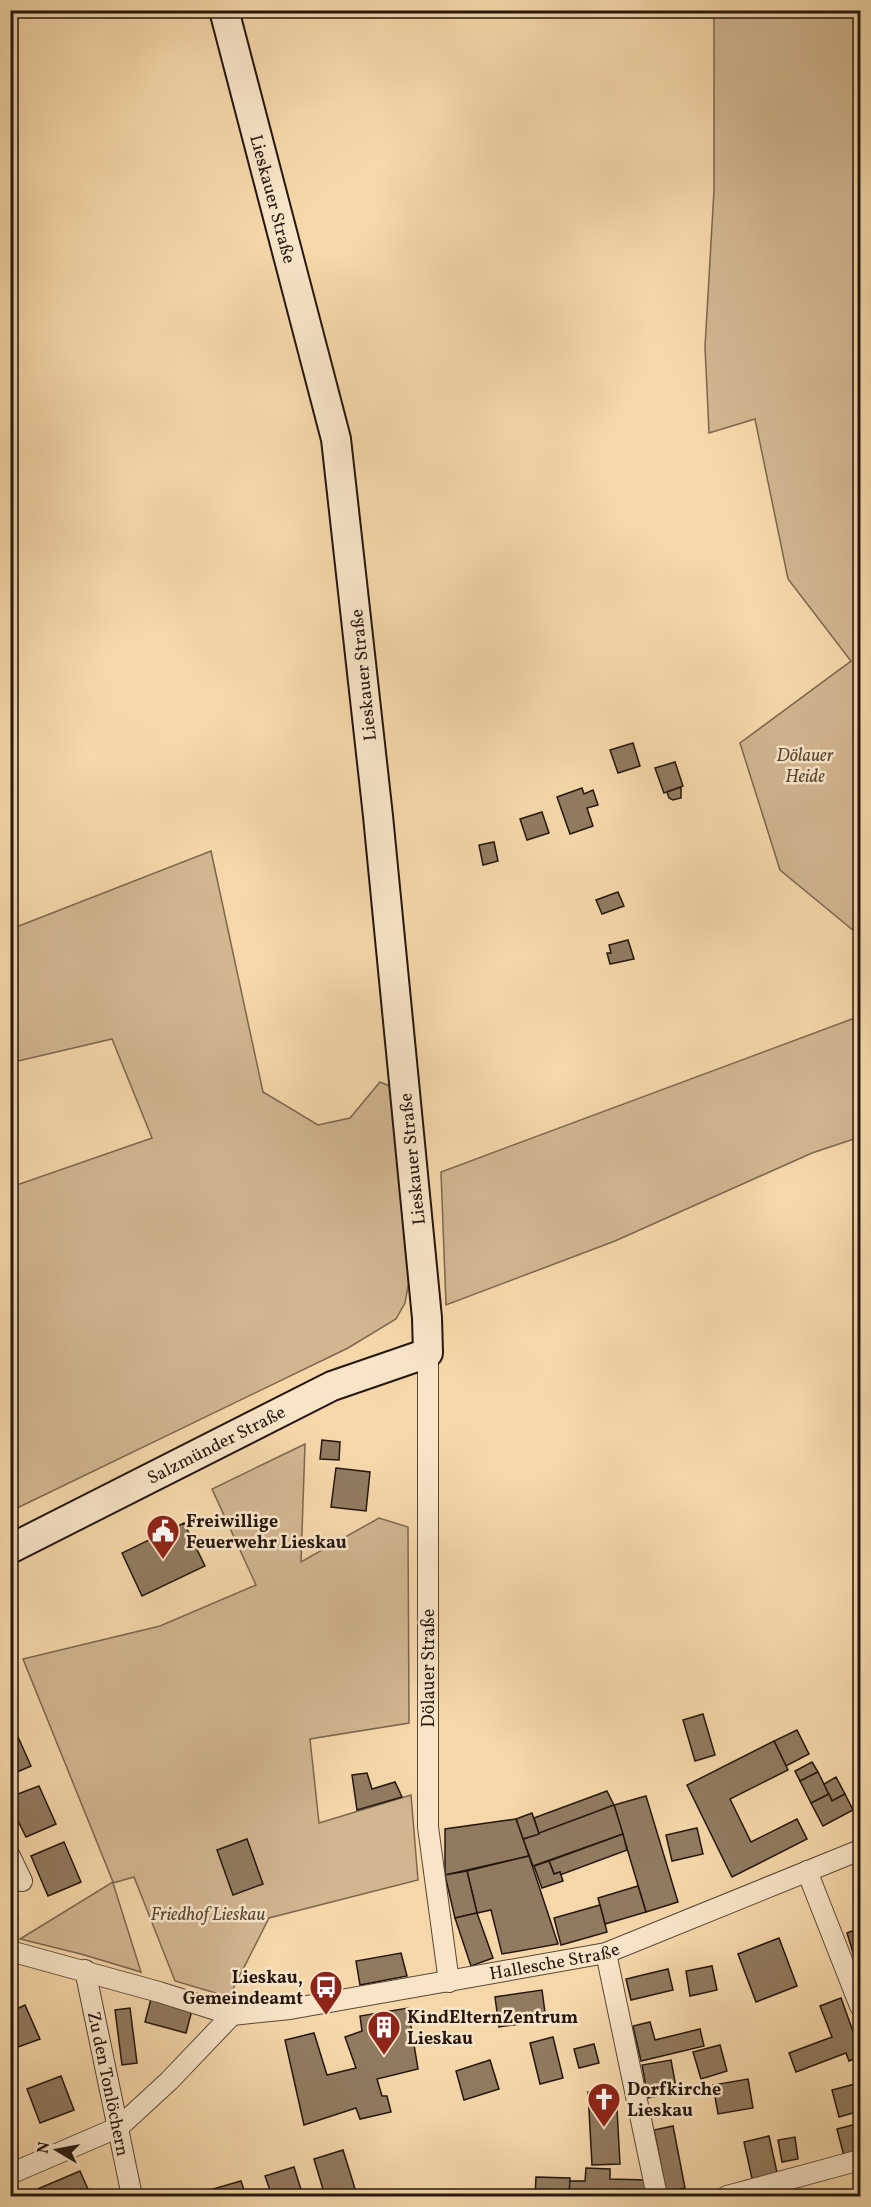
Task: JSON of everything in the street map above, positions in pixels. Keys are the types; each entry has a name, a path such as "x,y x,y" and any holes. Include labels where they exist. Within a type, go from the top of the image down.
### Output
{"street":[{"name":"Lieskauer Straße","path":"224,10 336,439 378,816 427,1318 428,1353"},
{"name":"Salzmünder Straße","path":"10,1549 332,1386 428,1353"},
{"name":"Dölauer Straße","path":"428,1353 428,1827 449,1982"},
{"name":"Hallesche Straße","path":"10,1951 85,1970 232,2015 290,2009 606,1953 861,1850"},
{"path":"10,1856 22,1881"},
{"path":"807,1871 861,2007"},
{"path":"606,1953 657,2196"},
{"name":"Zu den Tonlöchern","path":"85,1970 132,2196"},
{"path":"10,2174 119,2127 169,2081 232,2015"},
{"path":"726,2196 861,2160"}],"green space":[{"name":"Dölauer Heide","path":"714,11 860,11 860,936 780,870 740,743 851,661 788,579 755,419 709,433 705,347 714,190"},
{"path":"211,851 263,1092 318,1125 350,1118 380,1082 392,1087 409,1281 405,1303 396,1319 348,1348 11,1511 11,1187 152,1138 112,1039 14,1062 11,1060 11,929"},
{"path":"860,1016 860,1137 812,1153 615,1241 446,1305 441,1172"},
{"name":"Friedhof Lieskau","path":"305,1444 301,1562 379,1518 408,1527 409,1723 310,1739 319,1823 411,1795 418,1880 269,1918 229,1997 175,1981 134,1877 113,1883 141,1972 20,1939 113,1882 23,1659 160,1626 256,1585 212,1489"}],"building":[{"path":"633,743 640,766 618,773 610,750"},
{"path":"675,762 683,786 664,793 655,768"},
{"path":"681,787 681,798 673,800 669,798 667,792"},
{"path":"582,788 584,794 593,790 598,805 587,808 593,826 570,834 557,797"},
{"path":"542,812 549,833 527,840 520,819"},
{"path":"494,842 498,861 483,865 479,845"},
{"path":"618,892 624,906 602,914 596,900"},
{"path":"628,940 634,959 610,964 607,953 611,953 609,945"},
{"path":"322,1440 340,1442 339,1460 320,1459"},
{"path":"336,1468 370,1472 366,1511 331,1507"},
{"name":"Freiwillige Feuerwehr Lieskau","path":"184,1523 205,1566 142,1596 122,1553"},
{"path":"703,1714 715,1755 695,1761 683,1720"},
{"path":"14,1728 31,1766 10,1775 10,1730"},
{"path":"797,1730 809,1754 786,1766 774,1741"},
{"path":"774,1741 788,1770 730,1799 751,1842 797,1819 807,1839 732,1877 687,1785"},
{"path":"812,1762 818,1772 800,1781 795,1771"},
{"path":"818,1772 829,1794 811,1803 800,1781"},
{"path":"367,1773 372,1789 395,1782 402,1797 357,1810 352,1775"},
{"path":"836,1777 845,1794 832,1801 824,1784"},
{"path":"39,1786 56,1824 26,1837 10,1805 10,1797"},
{"path":"607,1791 614,1805 539,1834 534,1818"},
{"path":"829,1794 832,1801 845,1794 853,1810 823,1826 811,1803"},
{"path":"646,1796 678,1902 646,1912 614,1805"},
{"path":"614,1805 623,1834 533,1866 523,1839"},
{"path":"532,1813 539,1834 523,1839 516,1819"},
{"path":"516,1819 529,1856 445,1875 445,1829"},
{"path":"697,1828 703,1854 672,1861 666,1835"},
{"path":"623,1834 627,1850 560,1875 560,1872 554,1874 549,1861"},
{"path":"247,1839 263,1884 233,1895 217,1850"},
{"path":"64,1842 81,1882 48,1896 31,1856"},
{"path":"529,1856 558,1944 502,1954 491,1910 477,1913 467,1871"},
{"path":"549,1861 554,1874 560,1872 563,1881 542,1888 534,1866"},
{"path":"467,1871 477,1913 455,1918 445,1875"},
{"path":"638,1886 646,1912 605,1924 598,1898"},
{"path":"10,1902 18,1918 10,1921"},
{"path":"600,1905 607,1932 561,1945 554,1918"},
{"path":"477,1913 493,1958 471,1966 455,1918"},
{"path":"860,1928 860,1953 854,1956 847,1933"},
{"path":"779,1938 797,1986 756,2002 738,1954"},
{"path":"401,1953 407,1976 360,1985 356,1961"},
{"path":"712,1966 717,1990 690,1996 686,1971"},
{"path":"668,1969 673,1990 631,2000 626,1979"},
{"path":"542,1990 546,2020 499,2027 495,1997"},
{"path":"841,1998 860,2051 860,2057 849,2061 846,2053 796,2072 789,2053 832,2037 820,2006"},
{"path":"151,1999 192,2010 186,2033 145,2022"},
{"path":"25,2005 40,2039 10,2050 10,2012"},
{"path":"130,2008 137,2063 122,2065 115,2010"},
{"name":"KindElternZentrum Lieskau","path":"408,2008 418,2069 377,2079 382,2096 387,2096 391,2112 360,2119 356,2108 304,2125 285,2040 314,2033 327,2075 356,2068 345,2037 362,2031 360,2016"},
{"path":"650,2022 655,2040 700,2029 704,2046 641,2061 633,2026"},
{"path":"553,2037 563,2078 540,2084 530,2043"},
{"path":"594,2044 599,2063 579,2068 574,2049"},
{"path":"720,2045 727,2071 701,2079 693,2052"},
{"path":"490,2060 499,2089 464,2100 456,2071"},
{"path":"671,2060 677,2093 648,2098 642,2065"},
{"path":"61,2076 74,2110 40,2123 27,2089"},
{"path":"748,2079 753,2108 718,2114 713,2085"},
{"path":"855,2084 860,2111 839,2117 832,2090"},
{"name":"Dorfkirche Lieskau","path":"616,2090 620,2164 592,2165 588,2092"},
{"path":"860,2123 860,2156 845,2160 837,2129"},
{"path":"673,2126 685,2188 666,2192 654,2130"},
{"path":"769,2136 778,2177 753,2183 744,2142"},
{"path":"795,2137 798,2159 782,2162 778,2140"},
{"path":"343,2150 356,2192 341,2196 325,2196 314,2159"},
{"path":"294,2167 303,2196 272,2196 265,2176"},
{"path":"586,2168 610,2169 610,2179 647,2180 647,2196 569,2196 569,2181 585,2181"},
{"path":"80,2171 91,2196 21,2196"},
{"path":"536,2177 570,2178 569,2196 535,2196"},
{"path":"241,2181 246,2196 215,2196 213,2189"}],"place":[{"name":"Freiwillige Feuerwehr Lieskau","path":"163,1560"},
{"name":"Lieskau, Gemeindeamt","path":"326,2016"},
{"name":"KindElternZentrum Lieskau","path":"384,2056"},
{"name":"Dorfkirche Lieskau","path":"604,2128"}]}
